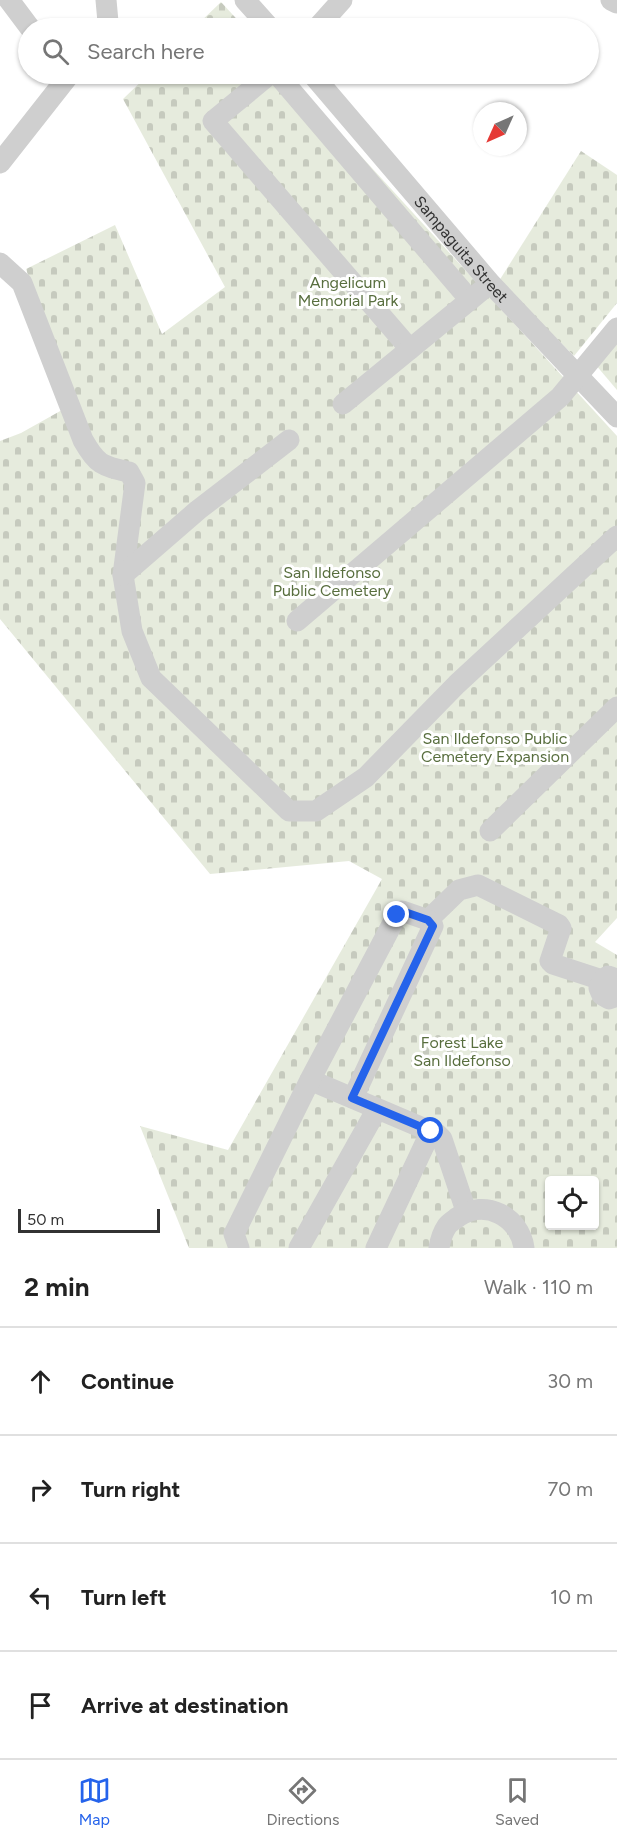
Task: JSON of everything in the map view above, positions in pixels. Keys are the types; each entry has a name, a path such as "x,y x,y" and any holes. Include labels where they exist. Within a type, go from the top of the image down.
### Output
{"street":[{"path":"9,0 22,18"},
{"path":"106,0 108,18"},
{"path":"245,0 261,18"},
{"path":"326,18 342,0"},
{"path":"611,0 617,3"},
{"path":"0,163 60,84"},
{"path":"258,84 213,121 410,349"},
{"path":"286,84 470,300"},
{"name":"Sampaguita Street","path":"321,84 491,284 617,417"},
{"path":"0,263 22,283 83,440 94,459 111,468 129,472 135,483 123,575 132,631 151,678 289,811 316,812 366,777 457,684 617,536"},
{"path":"343,404 491,284"},
{"path":"297,621 560,397 617,328"},
{"path":"123,575 198,510 289,441"},
{"path":"490,831 617,707"},
{"path":"428,920 459,890 478,885 559,925 561,928 550,961 553,964 609,980"},
{"path":"239,1248 234,1234 310,1080 397,915 402,911 428,920 433,926 352,1098"},
{"path":"609,980 599,988 602,995 609,999 617,997"},
{"path":"310,1080 437,1134 442,1139 466,1211"},
{"path":"299,1248 377,1109"},
{"path":"376,1248 431,1131"},
{"path":"439,1248 447,1225 466,1211 489,1209 509,1218 522,1236 524,1248"}],"green space":[{"path":"221,2 236,18 204,18"},
{"path":"139,84 295,84 617,436 617,918 595,942 617,955 617,1248 189,1248 140,1126 228,1150 382,879 349,861 210,874 0,619 0,441 21,433 71,405 26,269 115,225 162,334 225,287 123,99"},
{"path":"581,151 617,175 617,303 574,356 499,281"},
{"path":"617,337 617,390 595,364"}],"route":[{"path":"397,915 402,911 428,920 433,926 352,1098 431,1131"}],"park label":[{"name":"Angelicum Memorial Park","path":"348,291"},
{"name":"San Ildefonso Public Cemetery","path":"332,581"},
{"name":"San Ildefonso Public Cemetery Expansion","path":"495,747"},
{"name":"Forest Lake San Ildefonso","path":"462,1051"}]}
